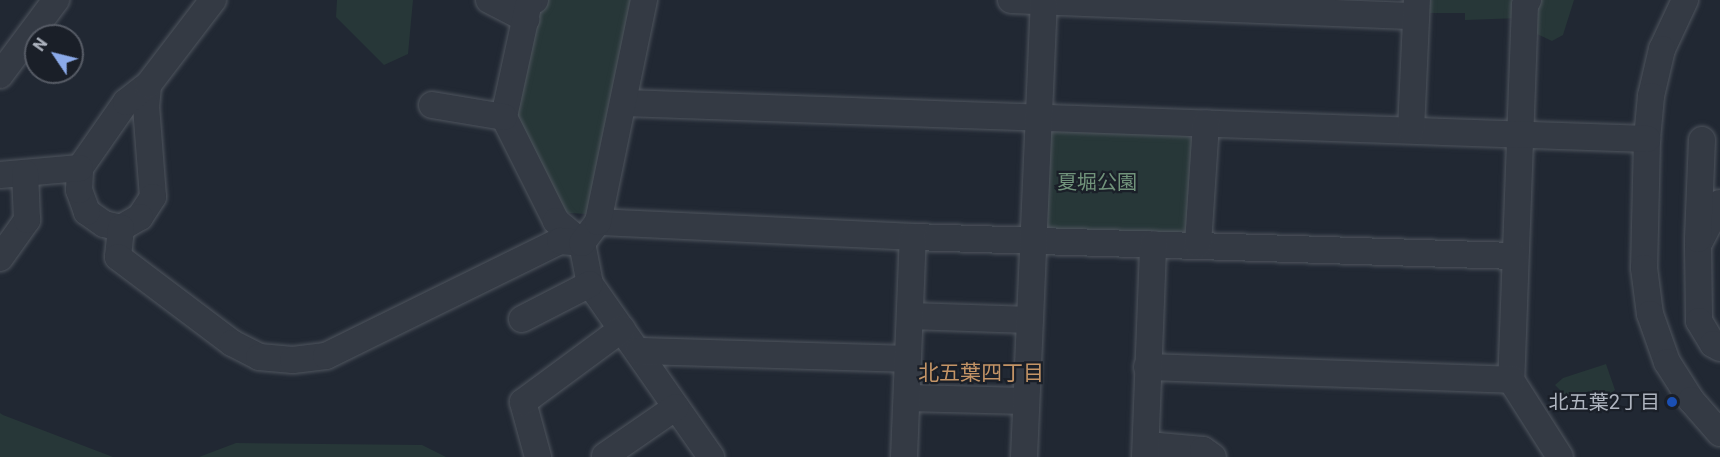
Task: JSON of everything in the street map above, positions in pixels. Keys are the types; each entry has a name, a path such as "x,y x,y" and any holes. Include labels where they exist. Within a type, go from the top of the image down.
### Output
{"street":[{"path":"0,75 56,0"},
{"path":"148,85 146,106 153,197 140,218 121,228 104,224 87,212 79,190 80,168 126,102 148,85 213,0"},
{"path":"489,0 530,9 504,117 556,221 582,243 590,284 711,457"},
{"path":"582,243 598,222 625,103 644,0"},
{"path":"1011,0 1417,8 1411,130"},
{"path":"1528,0 1525,5 1511,380 1560,457"},
{"path":"1685,0 1662,49 1651,96 1647,140 1644,268 1650,314 1658,340 1677,381 1720,433"},
{"path":"1024,457 1044,1"},
{"path":"625,103 1647,140"},
{"path":"432,105 504,117"},
{"path":"1198,244 1206,123"},
{"path":"1702,140 1698,245 1699,321 1713,344 1720,348"},
{"path":"0,258 27,220 12,174 80,168"},
{"path":"1698,245 1720,203"},
{"path":"598,222 914,237 1198,244 1515,256"},
{"path":"121,228 118,257 232,343 259,357 293,360 326,356 560,241 582,243"},
{"path":"904,457 906,359 914,237"},
{"path":"1153,244 1147,367 1146,451 1203,450 1213,457"},
{"path":"522,319 590,284"},
{"path":"910,316 1030,320"},
{"path":"538,457 523,402 622,329"},
{"path":"638,351 906,359"},
{"path":"1147,367 1511,380"},
{"path":"907,398 1026,401"},
{"path":"605,456 676,406"}],"green space":[{"path":"337,0 413,0 408,54 384,65 336,17"},
{"path":"543,0 640,0 587,214 569,213 560,207 512,118 536,3"},
{"path":"1428,0 1521,0 1520,18 1465,20 1465,13 1427,13"},
{"path":"1539,0 1574,0 1563,35 1552,41 1537,34 1534,28"},
{"name":"夏堀公園","path":"1053,128 1188,136 1198,144 1188,236 1051,230 1041,223 1043,137"},
{"path":"1606,364 1615,390 1599,404 1589,394 1576,406 1555,385 1563,378"},
{"path":"0,413 3,415 113,457 0,457"},
{"path":"236,443 422,445 446,457 199,457"}],"place":[{"name":"北五葉2丁目","path":"1672,402"}],"district":[{"name":"北五葉四丁目","path":"981,373"}]}
